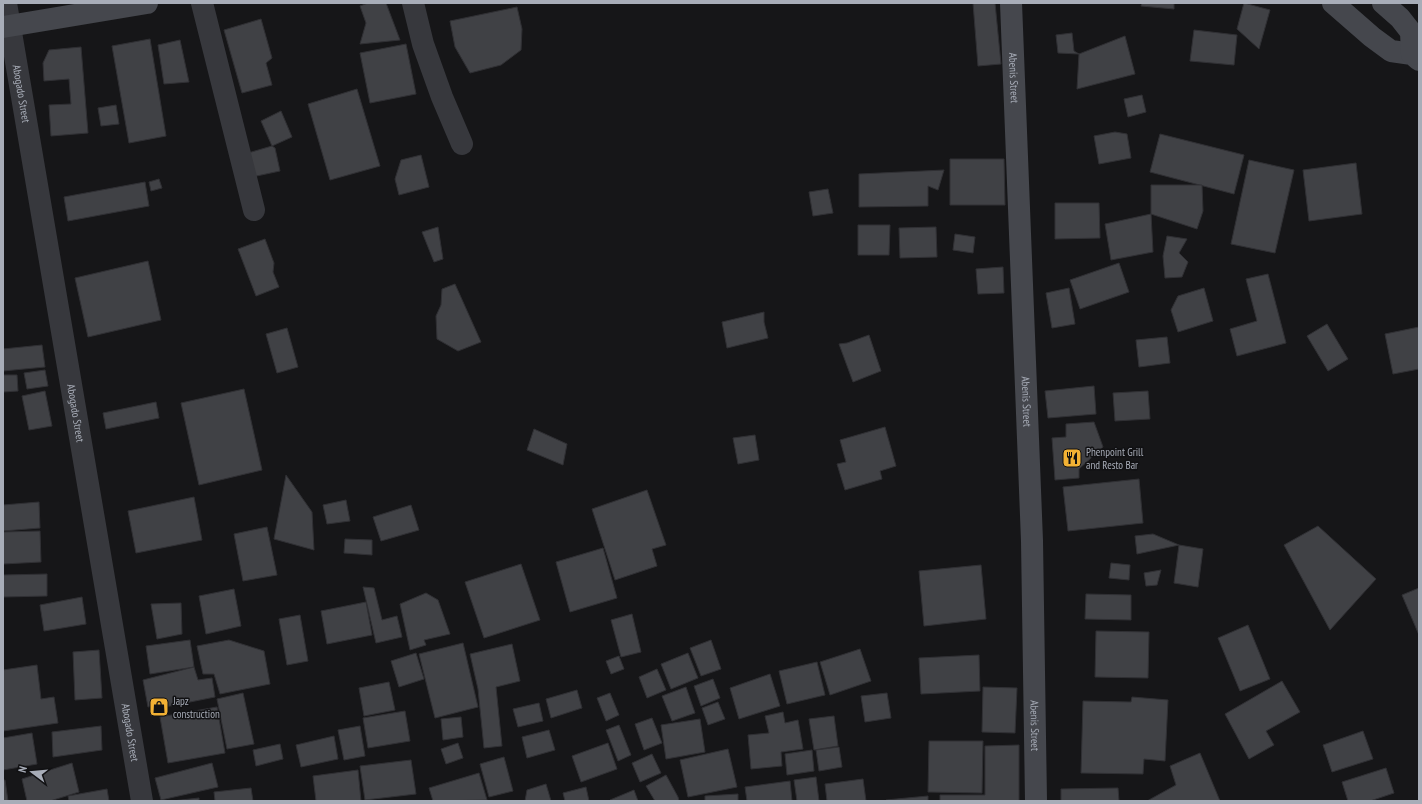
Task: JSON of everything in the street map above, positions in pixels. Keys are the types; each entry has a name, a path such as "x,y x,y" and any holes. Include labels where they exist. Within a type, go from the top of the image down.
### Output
{"street":[{"name":"Abogado Street","path":"6,3 6,27 142,801"},
{"path":"6,27 148,3"},
{"path":"202,3 254,210"},
{"path":"413,3 423,44 442,97 462,144"},
{"name":"Abenis Street","path":"1011,3 1032,541 1036,801"},
{"path":"1333,3 1372,37 1391,51 1415,57 1411,32 1400,18 1383,3"}],"building":[{"path":"368,3 386,3 400,40 360,44 366,23 360,6"},
{"path":"973,3 995,3 1001,64 978,66"},
{"path":"1142,3 1174,3 1174,9 1141,6"},
{"path":"1244,3 1270,10 1259,49 1237,29"},
{"path":"517,7 522,29 521,50 501,65 470,73 455,47 450,21"},
{"path":"261,19 272,58 266,63 272,85 242,93 224,30"},
{"path":"1194,30 1237,35 1234,65 1190,61"},
{"path":"1072,33 1074,51 1079,54 1058,53 1056,35"},
{"path":"1125,36 1135,74 1077,89 1079,54"},
{"path":"150,39 166,136 129,143 112,46"},
{"path":"180,40 189,82 164,84 158,45"},
{"path":"406,44 416,94 370,103 360,53"},
{"path":"81,47 88,133 51,136 49,105 71,104 69,79 44,81 43,63 49,50"},
{"path":"357,89 380,166 330,180 308,104"},
{"path":"1142,95 1146,112 1128,117 1124,99"},
{"path":"116,105 119,124 101,126 98,108"},
{"path":"281,111 292,137 272,146 261,121"},
{"path":"1115,132 1127,134 1131,158 1099,164 1094,136"},
{"path":"1160,134 1244,155 1234,194 1150,172"},
{"path":"272,146 275,148 280,171 252,177 248,153"},
{"path":"421,155 429,187 399,195 395,179 401,160"},
{"path":"950,159 1004,159 1005,205 950,205"},
{"path":"1249,160 1294,170 1275,253 1231,244"},
{"path":"1356,163 1362,214 1309,221 1303,170"},
{"path":"944,170 938,190 928,186 928,206 859,207 859,174"},
{"path":"159,179 162,188 151,191 149,182"},
{"path":"145,182 149,206 68,221 64,197"},
{"path":"1151,185 1202,185 1203,211 1197,229 1151,214"},
{"path":"828,189 833,213 813,216 809,192"},
{"path":"1055,203 1099,203 1100,238 1055,239"},
{"path":"1151,214 1153,252 1111,260 1105,224"},
{"path":"858,225 890,225 889,255 858,255"},
{"path":"438,227 443,259 434,262 422,232"},
{"path":"936,227 937,257 900,258 899,228"},
{"path":"955,234 975,237 973,253 953,250"},
{"path":"1167,236 1187,239 1179,253 1188,262 1182,277 1165,278 1163,256"},
{"path":"265,239 274,263 273,272 279,287 256,296 238,249"},
{"path":"148,261 161,320 88,337 75,278"},
{"path":"1119,263 1129,292 1080,309 1070,280"},
{"path":"1003,267 1004,293 978,294 976,269"},
{"path":"1268,274 1286,343 1237,356 1230,329 1257,321 1246,279"},
{"path":"455,284 481,342 458,351 437,339 436,316 441,305 442,289"},
{"path":"1069,288 1075,324 1052,328 1046,293"},
{"path":"1204,288 1213,321 1178,332 1171,310 1178,296"},
{"path":"764,312 764,322 768,338 727,348 722,322"},
{"path":"1327,324 1348,359 1328,371 1307,336"},
{"path":"1419,327 1419,369 1393,374 1385,334"},
{"path":"287,328 298,367 277,373 266,334"},
{"path":"869,335 881,371 853,382 839,344 847,343"},
{"path":"1167,337 1170,363 1139,367 1136,340"},
{"path":"42,345 45,367 3,371 3,349"},
{"path":"45,370 48,386 27,389 24,373"},
{"path":"3,375 17,375 18,391 3,392"},
{"path":"1094,386 1096,414 1048,418 1045,391"},
{"path":"244,389 262,470 199,485 181,403"},
{"path":"45,391 52,426 29,430 22,396"},
{"path":"1148,391 1150,419 1115,421 1113,393"},
{"path":"156,402 159,418 106,429 103,413"},
{"name":"Phenpoint Grill and Resto Bar","path":"1094,422 1103,447 1079,469 1079,478 1055,480 1052,438 1066,437 1066,424"},
{"path":"885,427 896,466 880,471 882,479 845,490 837,464 846,462 840,440"},
{"path":"534,429 567,444 563,465 527,450"},
{"path":"755,435 759,460 738,464 733,438"},
{"path":"286,475 312,512 314,550 274,539"},
{"path":"1139,479 1143,523 1068,531 1063,487"},
{"path":"647,490 666,545 652,549 657,566 615,580 592,509"},
{"path":"194,497 202,540 136,553 128,511"},
{"path":"346,500 350,521 327,524 323,505"},
{"path":"39,502 40,528 3,531 3,505"},
{"path":"411,505 419,530 381,541 373,517"},
{"path":"1318,526 1376,579 1330,630 1284,545"},
{"path":"267,527 277,575 243,581 234,534"},
{"path":"40,531 41,562 3,564 3,532"},
{"path":"1153,534 1179,545 1137,554 1135,536"},
{"path":"345,539 372,540 372,555 344,553"},
{"path":"1179,545 1203,549 1198,587 1174,583"},
{"path":"603,548 617,598 570,612 556,562"},
{"path":"1111,563 1130,565 1129,580 1109,578"},
{"path":"521,564 540,620 484,638 465,582"},
{"path":"981,565 986,619 924,626 919,571"},
{"path":"1161,570 1157,585 1146,586 1144,573"},
{"path":"47,574 47,596 3,597 3,575"},
{"path":"363,587 374,588 382,620 397,616 402,637 376,643"},
{"path":"1419,588 1419,635 1402,595"},
{"path":"234,589 241,626 206,634 199,596"},
{"path":"426,593 438,600 450,634 424,640 426,645 410,650 400,604"},
{"path":"1086,594 1131,595 1131,620 1085,619"},
{"path":"82,597 86,624 44,631 40,605"},
{"path":"366,602 372,635 327,644 321,611"},
{"path":"181,603 182,634 157,639 151,604"},
{"path":"632,614 641,652 621,657 611,620"},
{"path":"300,615 308,661 287,665 279,619"},
{"path":"1248,625 1270,679 1240,691 1218,638"},
{"path":"1096,631 1149,632 1148,678 1095,677"},
{"path":"190,640 194,667 150,674 146,646"},
{"path":"229,640 264,651 270,684 220,694 214,674 203,674 197,646"},
{"path":"711,640 721,669 701,676 690,648"},
{"path":"463,643 478,707 435,718 419,654"},
{"path":"512,644 520,681 496,687 502,746 484,748 478,689 470,654"},
{"path":"860,649 871,681 830,695 820,662"},
{"path":"99,650 102,698 75,700 73,652"},
{"path":"416,653 424,679 399,687 391,661"},
{"path":"688,653 698,678 671,689 661,664"},
{"path":"979,655 980,691 921,694 919,658"},
{"path":"619,656 624,669 611,674 606,661"},
{"path":"817,662 825,695 787,704 779,671"},
{"path":"37,665 41,699 54,697 58,723 3,731 3,670"},
{"path":"194,667 198,680 212,678 215,697 160,708 159,705 148,707 143,680"},
{"path":"657,669 666,690 647,698 639,677"},
{"path":"770,674 780,706 739,719 730,688"},
{"path":"713,679 720,698 701,706 694,686"},
{"path":"1282,681 1300,712 1266,731 1274,745 1249,759 1225,714"},
{"path":"389,682 395,710 364,716 359,688"},
{"path":"686,687 695,713 672,721 662,696"},
{"path":"983,687 1017,688 1015,733 982,732"},
{"path":"577,690 582,708 551,718 546,699"},
{"path":"243,693 254,744 227,749 217,699"},
{"path":"610,693 619,715 606,721 597,698"},
{"path":"887,693 891,718 865,722 861,696"},
{"path":"1132,697 1168,700 1165,761 1144,759 1143,774 1081,773 1083,701 1131,702"},
{"path":"718,702 725,719 708,725 702,708"},
{"path":"539,703 543,721 518,727 513,709"},
{"path":"217,707 225,753 168,763 160,717"},
{"path":"405,711 410,741 368,748 363,718"},
{"path":"783,712 785,723 798,720 803,749 781,752 782,766 751,769 748,735 769,733 765,716"},
{"path":"834,716 838,746 814,750 809,719"},
{"path":"461,717 463,737 443,740 441,719"},
{"path":"652,718 662,743 644,750 635,724"},
{"path":"700,719 705,752 666,759 661,725"},
{"path":"619,725 631,755 618,761 606,730"},
{"path":"101,726 102,750 53,757 52,732"},
{"path":"360,726 365,756 344,760 338,730"},
{"path":"549,730 555,750 527,758 522,737"},
{"path":"1363,731 1373,759 1332,772 1323,745"},
{"path":"32,733 37,764 3,770 3,738"},
{"path":"334,736 338,759 301,767 296,745"},
{"path":"929,741 983,741 982,793 928,792"},
{"path":"458,743 463,758 446,764 441,749"},
{"path":"608,743 617,769 581,782 572,756"},
{"path":"280,744 283,759 256,766 253,750"},
{"path":"1019,745 1019,801 940,801 940,795 985,795 985,746"},
{"path":"839,747 842,767 819,771 816,750"},
{"path":"728,749 737,787 688,797 680,760"},
{"path":"812,750 814,771 787,775 785,754"},
{"path":"1200,753 1220,801 1147,801 1176,785 1170,766"},
{"path":"652,754 661,773 640,782 632,763"},
{"path":"504,757 513,791 489,797 480,764"},
{"path":"411,760 416,794 365,800 360,766"},
{"path":"72,763 79,792 50,801 27,801 22,779"},
{"path":"212,763 218,787 161,800 155,778"},
{"path":"1386,768 1394,793 1370,801 1348,801 1342,782"},
{"path":"358,770 361,801 316,801 313,776"},
{"path":"479,773 487,800 433,801 429,788"},
{"path":"666,775 679,801 655,801 646,786"},
{"path":"816,777 819,801 797,801 794,780"},
{"path":"863,779 866,801 827,801 825,784"},
{"path":"3,780 5,780 8,801 3,801"},
{"path":"790,781 792,801 747,801 745,787"},
{"path":"546,784 551,801 525,801 527,790"},
{"path":"586,787 589,801 565,801 563,793"},
{"path":"251,788 253,801 215,801 214,792"},
{"path":"1118,788 1119,801 1061,801 1061,789"},
{"path":"107,789 109,801 69,801 68,796"},
{"path":"634,790 638,801 610,800"},
{"path":"738,794 738,801 705,801 705,796"},
{"path":"928,796 928,801 886,801 886,800"},
{"path":"199,798 199,801 172,801"}],"place":[{"name":"Phenpoint Grill and Resto Bar","path":"1072,458"},
{"name":"Japz construction","path":"159,707"}]}
